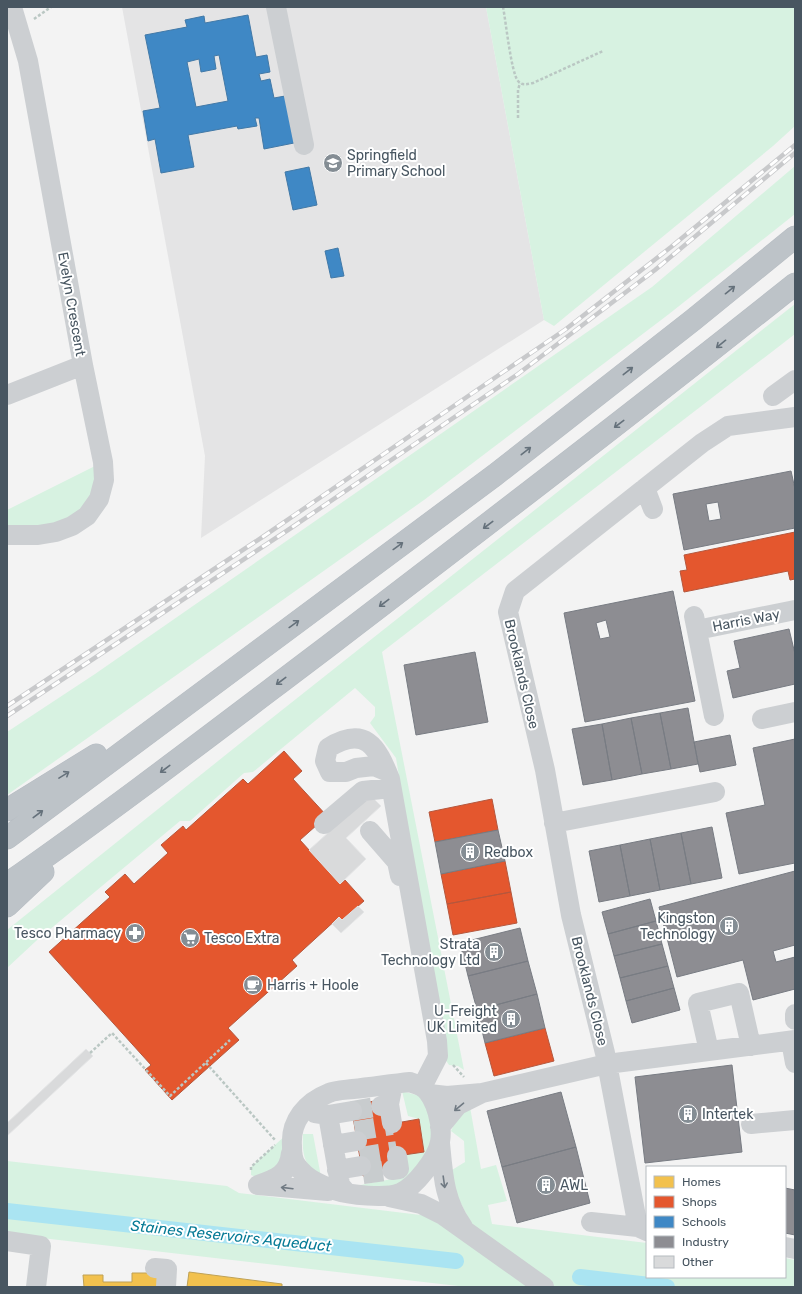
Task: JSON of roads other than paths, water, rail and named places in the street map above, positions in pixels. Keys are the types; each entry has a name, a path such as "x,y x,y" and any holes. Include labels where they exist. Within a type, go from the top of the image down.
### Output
{"highway":[{"path":"7,838 495,475 693,320 795,237"},
{"path":"7,884 92,825 626,419 795,284"},
{"path":"7,810 225,676"},
{"path":"7,906 92,825"}],"street":[{"path":"7,9 13,7"},
{"name":"Evelyn Crescent","path":"7,535 38,535 56,532 72,526 87,516 99,500 104,480 103,462 83,365 28,61 13,7"},
{"path":"276,7 304,145"},
{"path":"7,395 83,365"},
{"path":"773,396 795,380"},
{"name":"Brooklands Close","path":"642,1229 607,1064 571,915 545,770 508,612 515,591 702,443 728,426 795,417"},
{"path":"645,488 653,509"},
{"name":"Harris Way","path":"714,716 695,623 795,610"},
{"path":"762,719 795,712"},
{"path":"324,824 363,791 389,779 437,1041 438,1056 426,1090 435,1107 440,1135 446,1193 453,1213 464,1228"},
{"path":"554,823 715,792"},
{"path":"370,831 397,862 403,889 411,899"},
{"path":"709,1051 698,1003 739,993 751,1046"},
{"path":"795,1014 795,1020"},
{"path":"793,1041 795,1063"},
{"name":"Brooklands Close","path":"482,1093 607,1064 793,1041"},
{"path":"358,1144 335,1157 292,1189 258,1185 276,1179 286,1170 290,1163 291,1137 296,1122 303,1110 314,1100 331,1092 410,1082 426,1090 447,1096 482,1093"},
{"path":"387,1113 393,1084"},
{"path":"389,1196 401,1193 423,1175 440,1135 458,1105 482,1093"},
{"path":"291,1151 297,1141 302,1126 308,1117 316,1112 335,1157 389,1196 421,1204 464,1228 544,1287"},
{"path":"751,1124 795,1120"},
{"path":"291,1151 296,1165 316,1183 335,1157 358,1144"},
{"path":"335,1157 358,1144"},
{"path":"590,1222 642,1229"},
{"path":"7,1241 41,1246 36,1287"},
{"path":"155,1268 167,1269 166,1287"}],"waterway":[{"name":"Staines Reservoirs Aqueduct","path":"7,1211 456,1261"},
{"name":"Staines Reservoirs Aqueduct","path":"580,1277 667,1287"}],"tunnel":[{"path":"352,1111 381,1106"},
{"path":"355,1131 392,1125"},
{"path":"360,1157 397,1151"},
{"path":"363,1174 392,1170"}],"railway":[{"path":"7,706 264,536 566,329 671,247 795,145"},
{"path":"7,716 288,530 518,374 655,270 795,153"}],"place":[{"name":"Springfield Primary School","path":"333,163"},
{"name":"Redbox","path":"470,852"},
{"name":"Kingston Technology","path":"729,926"},
{"name":"Tesco Pharmacy","path":"135,933"},
{"name":"Tesco Extra","path":"190,938"},
{"name":"Strata Technology Ltd","path":"494,952"},
{"name":"Harris + Hoole","path":"253,985"},
{"name":"U-Freight UK Limited","path":"511,1019"},
{"name":"Intertek","path":"688,1114"},
{"name":"AWL","path":"546,1185"}]}
